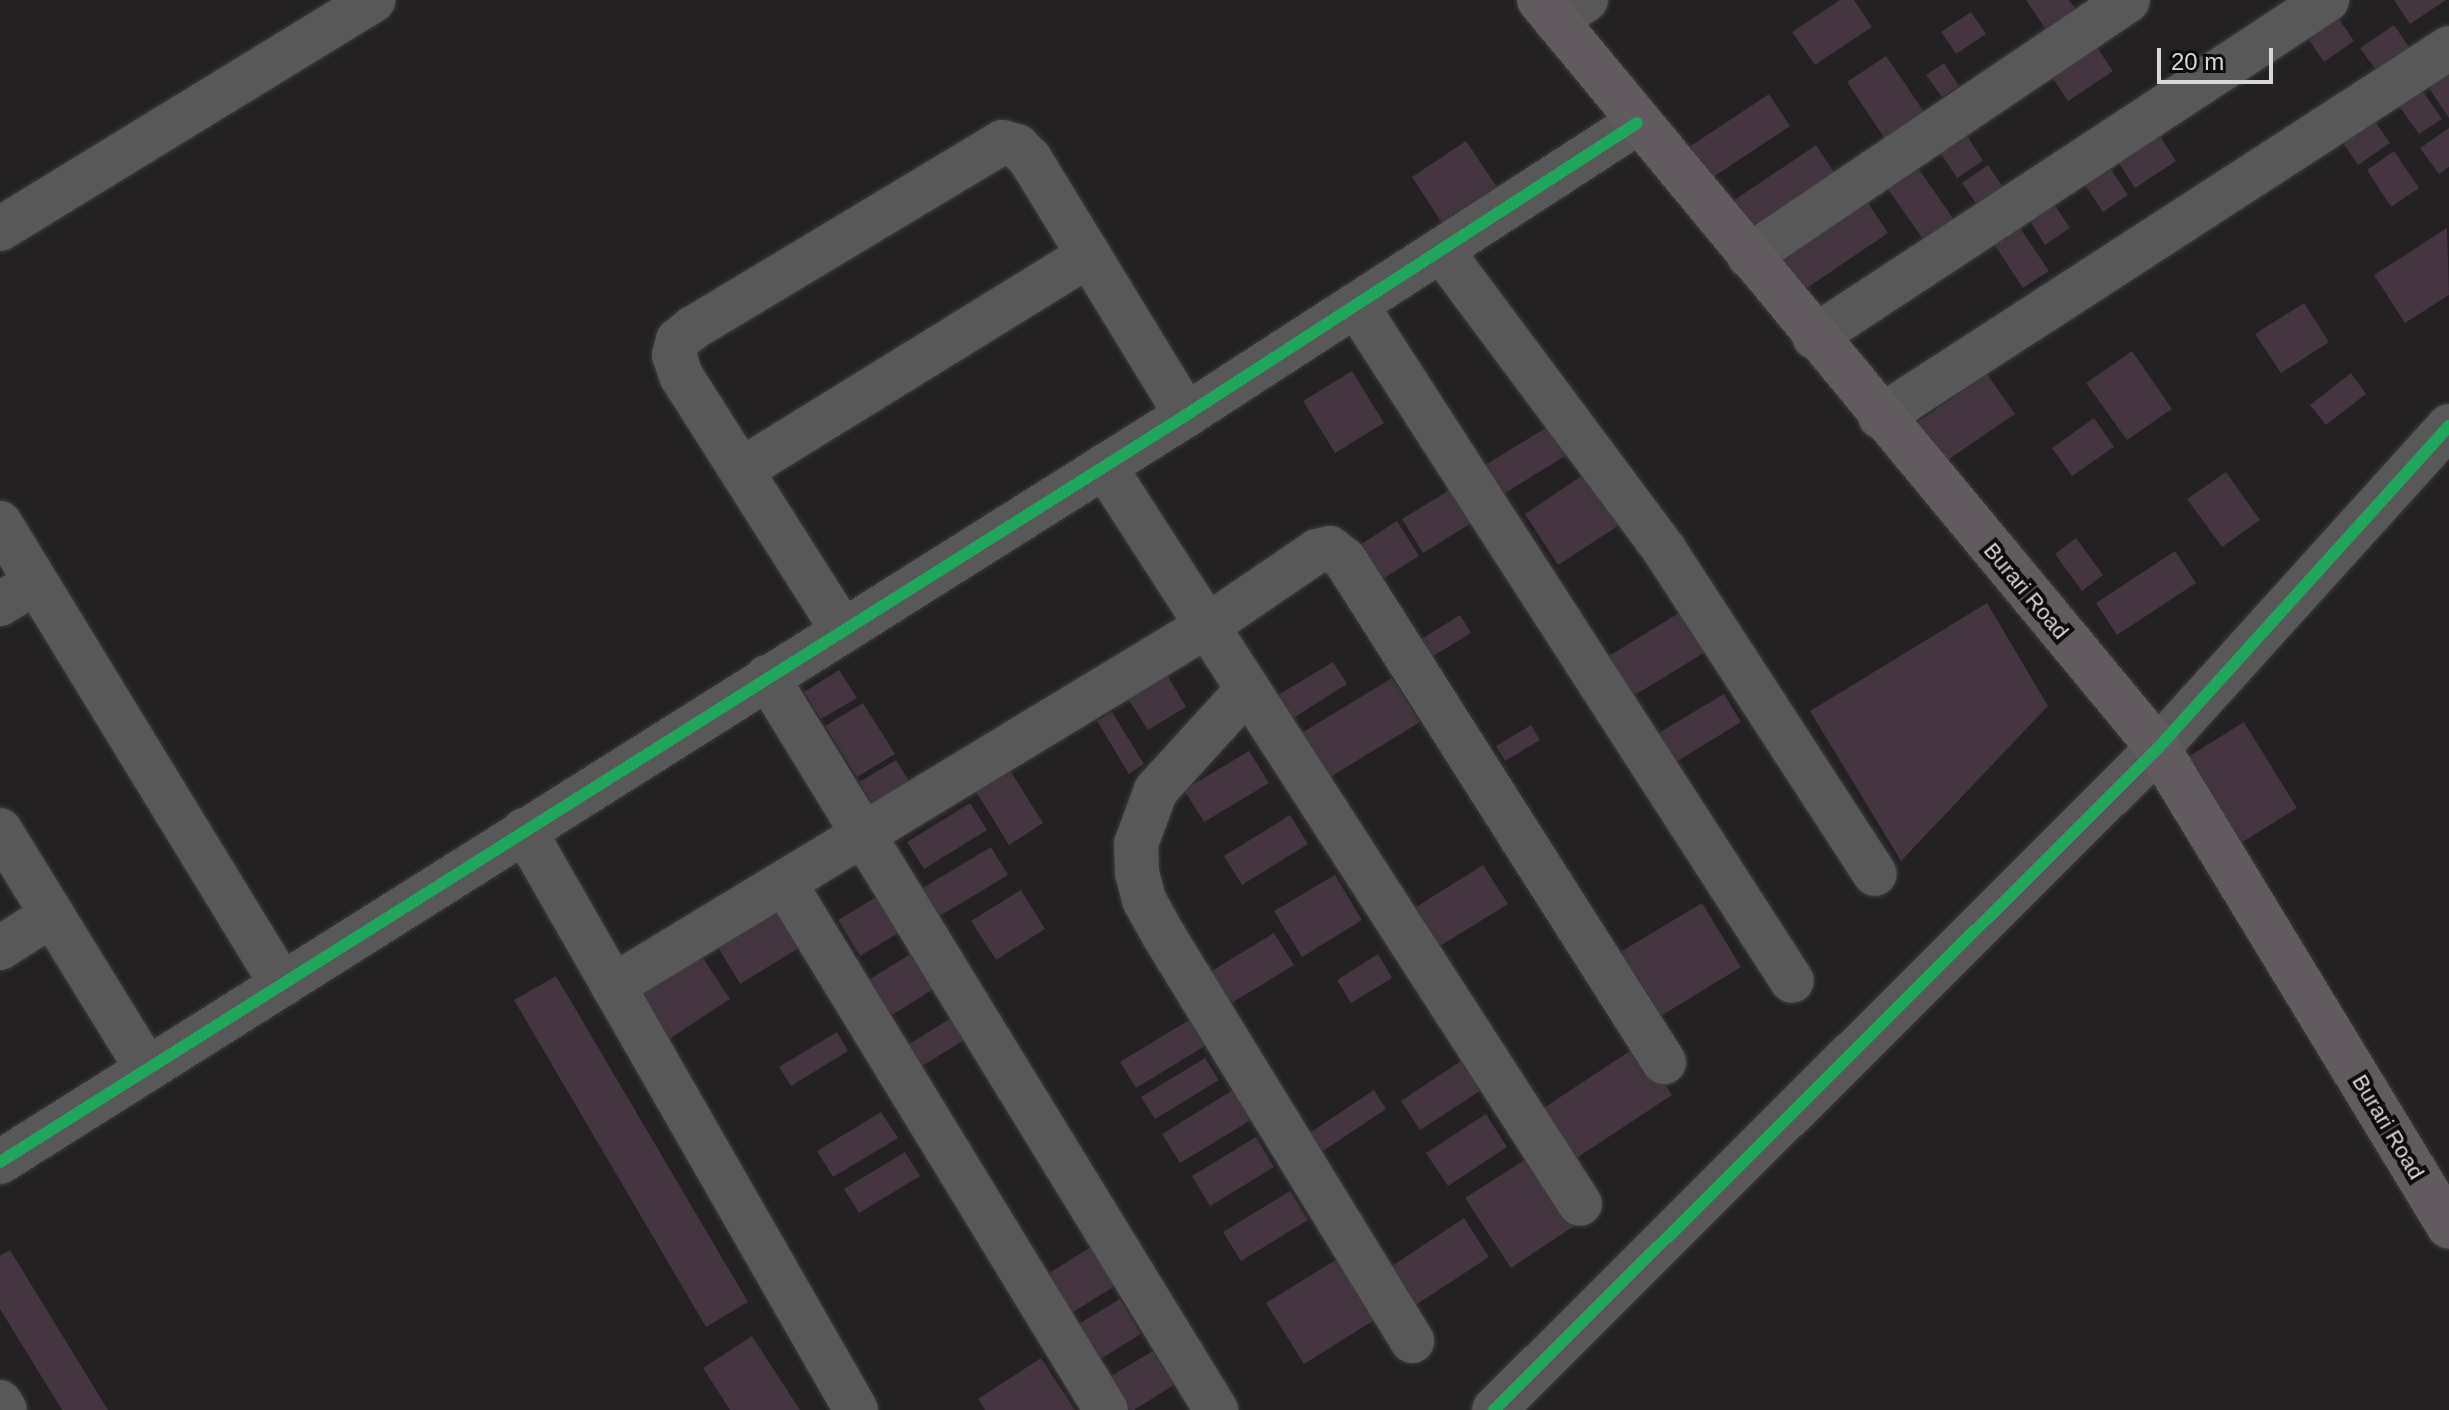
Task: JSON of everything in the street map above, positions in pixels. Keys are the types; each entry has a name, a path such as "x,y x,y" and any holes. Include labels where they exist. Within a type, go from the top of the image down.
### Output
{"main road":[{"name":"Burari Road","path":"1560,7 1637,123 2140,726 2449,1227"}],"street":[{"path":"0,229 373,0"},
{"path":"1749,256 2128,0"},
{"path":"1814,337 2327,0"},
{"path":"1880,417 2449,48"},
{"path":"0,1162 1186,415 1637,123"},
{"path":"843,631 681,376 674,355 678,340 693,328 1002,142 1017,146 1030,159 1186,415"},
{"path":"1441,250 1665,551 1875,874"},
{"path":"741,470 1089,255"},
{"path":"1356,305 1792,981"},
{"path":"1506,1405 2140,726 2442,450"},
{"path":"1104,466 1580,1204"},
{"path":"0,523 18,593 282,985"},
{"path":"613,986 865,837 1207,626 1317,551 1330,548 1345,560 1664,1062"},
{"path":"767,677 1216,1410"},
{"path":"1248,689 1156,790 1136,844 1137,873 1144,900 1164,936 1412,1341"},
{"path":"0,830 147,1069"},
{"path":"524,830 856,1410"},
{"path":"785,884 1106,1410"},
{"path":"0,948 52,915"},
{"path":"0,1402 5,1410"}],"building":[{"path":"1840,0 1854,0 1872,27 1815,65 1792,32"},
{"path":"2026,0 2069,0 2077,11 2047,31"},
{"path":"2394,0 2446,0 2410,24"},
{"path":"2332,9 2354,41 2324,62 2302,30"},
{"path":"1971,12 1986,34 1956,54 1941,32"},
{"path":"2394,25 2416,57 2383,80 2360,48"},
{"path":"2092,40 2113,71 2068,101 2047,70"},
{"path":"1886,56 1931,122 1891,148 1847,82"},
{"path":"1944,63 1959,86 1942,97 1926,75"},
{"path":"2449,64 2449,118 2424,81"},
{"path":"2417,83 2442,119 2419,134 2394,99"},
{"path":"1769,94 1790,126 1701,185 1680,153"},
{"path":"2369,113 2390,143 2358,165 2337,134"},
{"path":"2154,127 2176,161 2135,188 2113,154"},
{"path":"2449,128 2449,167 2439,174 2420,148"},
{"path":"1964,131 1983,161 1957,178 1937,148"},
{"path":"1466,141 1501,193 1446,229 1412,177"},
{"path":"1816,145 1839,180 1756,235 1733,201"},
{"path":"2394,151 2419,188 2391,207 2367,170"},
{"path":"1911,158 1962,231 1932,252 1881,179"},
{"path":"2106,162 2128,195 2103,212 2081,179"},
{"path":"1988,165 2010,198 1984,215 1962,183"},
{"path":"1866,200 1888,233 1801,292 1779,258"},
{"path":"2052,201 2070,228 2045,245 2028,218"},
{"path":"2014,219 2049,271 2023,288 1988,235"},
{"path":"2447,228 2449,295 2405,323 2374,275"},
{"path":"2304,303 2329,342 2281,373 2255,334"},
{"path":"2132,351 2172,409 2127,440 2086,383"},
{"path":"1352,371 1384,423 1335,453 1303,401"},
{"path":"2351,373 2366,394 2326,425 2310,405"},
{"path":"1987,374 2015,414 1933,470 1906,430"},
{"path":"2094,418 2114,447 2072,476 2052,448"},
{"path":"1557,421 1575,450 1500,496 1482,467"},
{"path":"1587,472 1621,524 1558,565 1525,514"},
{"path":"2226,472 2260,520 2222,547 2187,499"},
{"path":"1458,485 1478,519 1423,553 1402,519"},
{"path":"1397,521 1419,556 1373,585 1352,550"},
{"path":"2076,538 2103,575 2082,591 2055,554"},
{"path":"2175,551 2196,583 2117,635 2096,603"},
{"path":"1987,603 2048,706 1901,861 1810,711"},
{"path":"1690,606 1714,647 1633,696 1609,656"},
{"path":"1460,615 1471,633 1430,658 1420,640"},
{"path":"1333,662 1347,684 1290,720 1275,697"},
{"path":"839,670 857,698 821,719 804,692"},
{"path":"1164,670 1186,707 1148,730 1125,694"},
{"path":"1392,678 1420,722 1327,779 1300,734"},
{"path":"1724,694 1741,722 1668,767 1650,738"},
{"path":"863,703 895,754 857,777 825,726"},
{"path":"1112,712 1144,764 1129,774 1097,721"},
{"path":"2244,722 2297,808 2233,848 2180,762"},
{"path":"1531,725 1540,740 1505,761 1496,746"},
{"path":"1249,751 1269,783 1204,822 1184,790"},
{"path":"896,760 916,792 879,815 859,782"},
{"path":"1009,769 1043,823 1009,845 975,790"},
{"path":"970,803 987,830 924,869 907,842"},
{"path":"1290,815 1308,844 1242,885 1224,856"},
{"path":"991,847 1008,875 938,917 921,889"},
{"path":"1483,865 1508,904 1440,946 1416,907"},
{"path":"1335,875 1362,920 1302,957 1274,911"},
{"path":"1021,890 1045,929 996,960 971,921"},
{"path":"878,896 900,932 860,956 838,920"},
{"path":"1702,903 1741,967 1656,1019 1617,954"},
{"path":"779,905 804,945 740,984 716,944"},
{"path":"1274,933 1294,965 1220,1010 1200,978"},
{"path":"919,949 940,985 887,1018 865,982"},
{"path":"1378,954 1392,978 1351,1003 1337,980"},
{"path":"701,955 730,999 663,1043 634,999"},
{"path":"556,976 748,1302 706,1327 514,1000"},
{"path":"956,1015 969,1037 914,1071 901,1049"},
{"path":"1189,1020 1205,1046 1136,1088 1120,1062"},
{"path":"837,1032 848,1051 791,1086 779,1067"},
{"path":"1639,1045 1672,1095 1575,1159 1542,1109"},
{"path":"1205,1058 1219,1080 1155,1119 1141,1097"},
{"path":"1461,1061 1480,1091 1420,1130 1401,1101"},
{"path":"1233,1090 1251,1120 1180,1163 1162,1134"},
{"path":"1374,1090 1386,1109 1314,1157 1302,1138"},
{"path":"881,1112 898,1138 833,1177 817,1151"},
{"path":"1486,1114 1507,1147 1448,1186 1426,1153"},
{"path":"1256,1137 1274,1167 1210,1206 1192,1176"},
{"path":"905,1152 920,1176 859,1213 844,1189"},
{"path":"1529,1157 1574,1226 1511,1268 1465,1198"},
{"path":"1290,1191 1308,1220 1241,1261 1223,1232"},
{"path":"1464,1218 1489,1257 1408,1310 1383,1272"},
{"path":"1091,1247 1115,1286 1065,1317 1041,1278"},
{"path":"10,1250 108,1410 62,1410 0,1309 0,1256"},
{"path":"1339,1258 1376,1319 1304,1364 1266,1303"},
{"path":"1120,1299 1141,1334 1089,1366 1067,1331"},
{"path":"752,1336 800,1410 730,1410 703,1368"},
{"path":"1153,1351 1174,1385 1134,1410 1118,1410 1101,1382"},
{"path":"1041,1358 1075,1410 985,1410 978,1399"}],"cycle path":[{"path":"0,1162 1186,415 1637,123"},
{"path":"1494,1410 2158,748 2449,426"}]}
